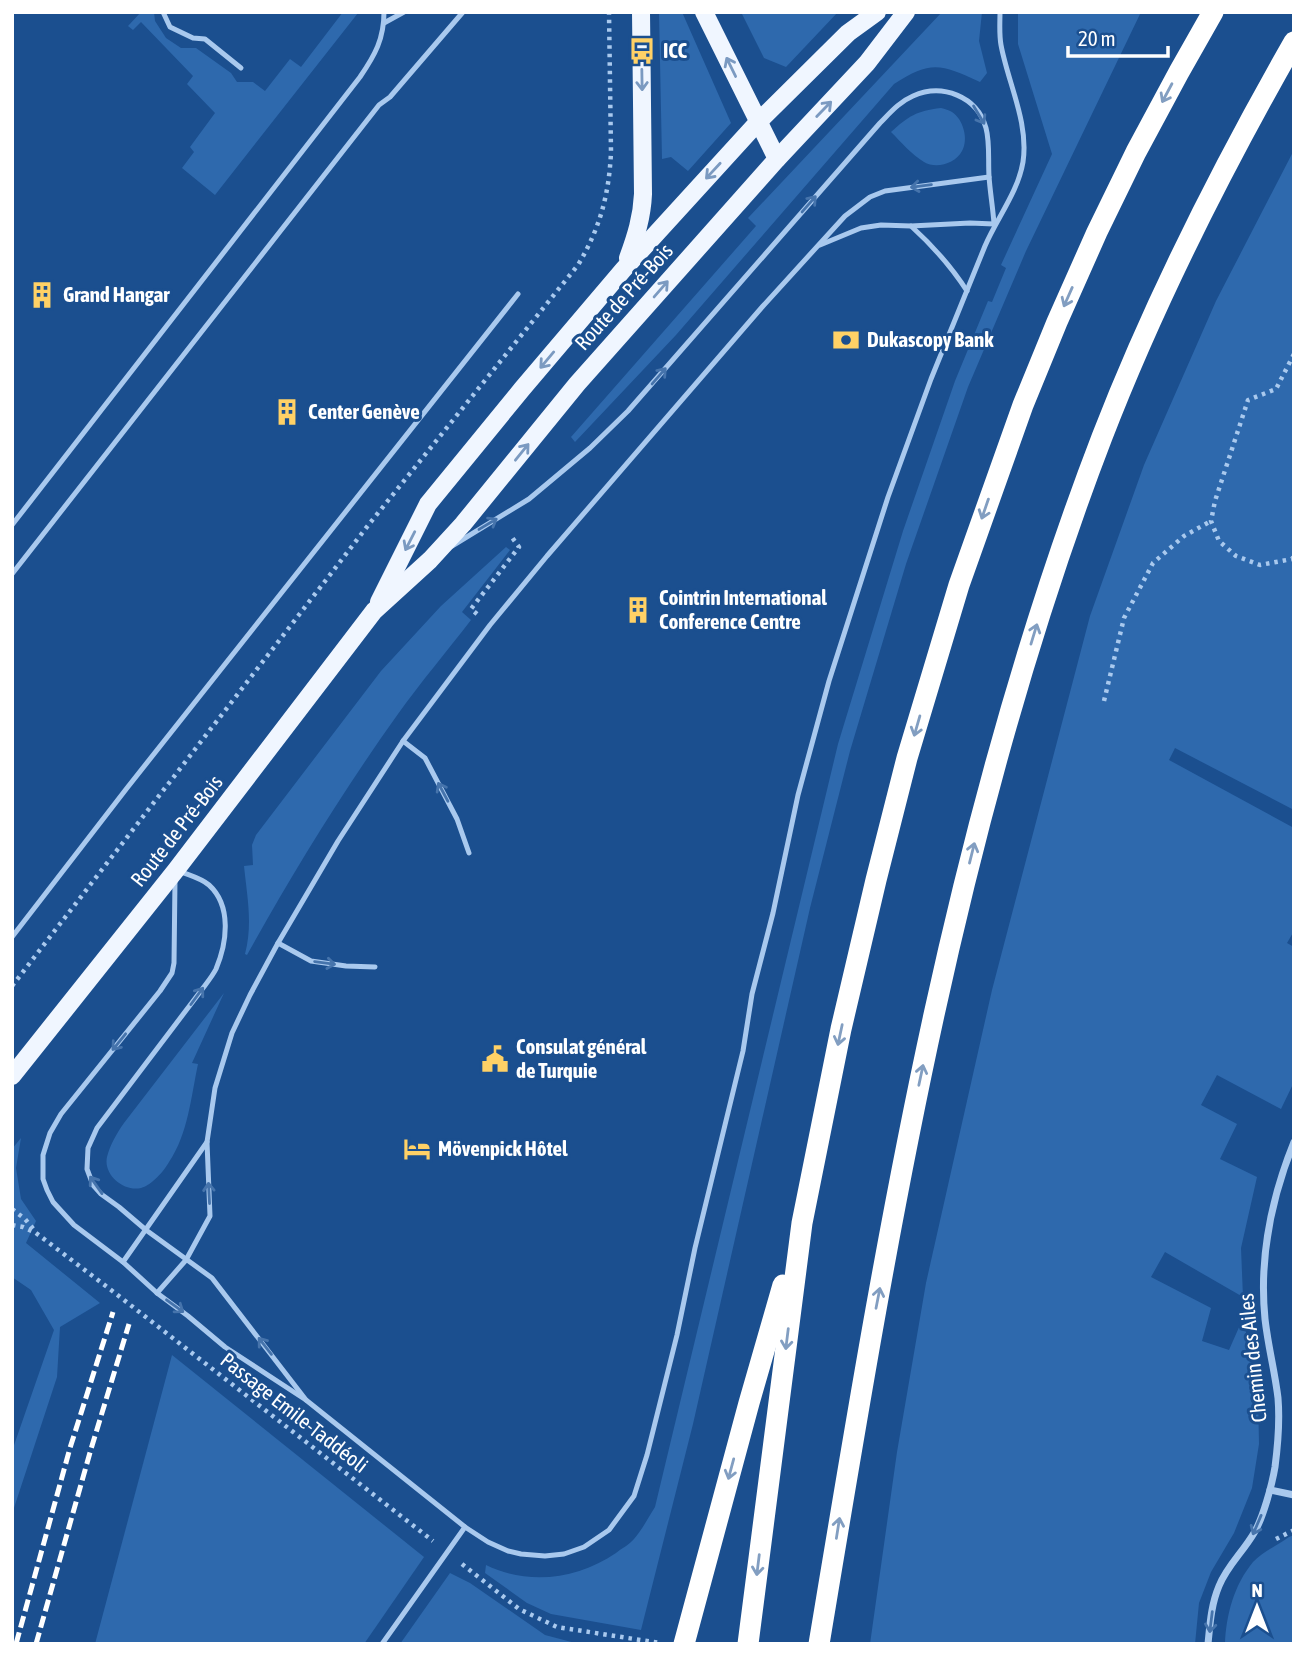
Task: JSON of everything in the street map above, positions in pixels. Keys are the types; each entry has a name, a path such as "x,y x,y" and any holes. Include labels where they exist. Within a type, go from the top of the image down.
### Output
{"highway":[{"path":"748,1644 802,1223 841,1029 908,758 959,585 1023,405 1097,232 1178,72 1213,12"},
{"path":"819,1644 864,1373 918,1089 964,883 1016,692 1071,520 1136,355 1209,196 1294,43"},
{"path":"684,1642 749,1403 802,1223"}],"main road":[{"path":"622,271 636,238 642,214 644,170 641,12"},
{"path":"704,12 777,159"},
{"name":"Route de Pré-Bois","path":"374,611 428,504 522,389 622,271 759,121 848,33 877,12"},
{"name":"Route de Pré-Bois","path":"12,1076 176,870 374,611 430,560 463,524 577,384 777,159 867,63 906,12"}],"street":[{"name":"Chemin des Ailes","path":"1208,1644 1214,1601 1228,1568 1255,1531 1270,1490 1278,1445 1278,1396 1265,1322 1263,1279 1266,1244 1277,1191 1294,1142"},
{"path":"1270,1490 1294,1495"}],"lane":[{"path":"163,12 170,26 179,33 205,39 241,68"},
{"path":"12,525 360,77 379,47 384,12"},
{"path":"384,23 404,12"},
{"path":"12,574 379,105 390,97 463,12"},
{"path":"306,1400 212,1278 101,1194 93,1185 87,1169 91,1140 97,1128 200,992 215,970 223,947 225,912 217,893 206,883 176,870 172,973 61,1114 43,1154 43,1179 53,1202 74,1225 225,1347 306,1400 465,1527 488,1542 509,1551 533,1556 564,1554 584,1547 602,1536 618,1521 634,1496 647,1455 743,1051 752,994 813,737 839,646 888,497 931,379 995,224 1018,181 1023,160 1022,128 1001,46 1000,12"},
{"path":"430,560 529,499 590,448 628,411 880,123 906,99 924,92 944,91 962,97 975,107 985,126 995,224"},
{"path":"158,1293 186,1260 210,1216 206,1142 215,1088 232,1032 278,943 338,841 403,741 483,634 547,556 845,216 870,197 885,191 989,177"},
{"path":"817,246 861,228 881,225 995,224"},
{"path":"911,226 951,267 967,290"},
{"path":"12,937 518,294"},
{"path":"403,741 425,758 457,819 469,853"},
{"path":"278,943 311,961 376,967"},
{"path":"123,1262 206,1142"},
{"path":"382,1644 465,1527"}],"path":[{"path":"1294,354 1276,389 1248,400 1215,500 1211,521 1219,541 1236,556 1261,565 1292,559 1294,556"},
{"path":"1104,701 1124,618 1153,563 1184,536 1211,521"},
{"path":"478,615 471,609 519,547 511,536"},
{"path":"12,1209 25,1219 36,1233"},
{"name":"Passage Emile-Taddéoli","path":"12,1225 36,1233 519,1608 557,1627 663,1644"}],"shaded area":[{"path":"141,12 154,12 155,21 166,38 181,48 196,48 231,73 237,82 253,82 265,91 290,59 301,67 343,12 358,13 215,195 182,168 194,152 190,147 215,113 187,84 193,76 141,22 133,30 128,26"},
{"path":"659,12 682,12 731,123 688,171 671,157 662,159"},
{"path":"741,12 838,12 786,67 764,58"},
{"path":"942,12 982,12 979,41 987,73 980,82 955,71 936,67 918,71 894,84 676,335 575,442 571,437 756,226 748,218"},
{"path":"1018,12 1141,12 1026,251 968,387 906,564 850,751 810,908 693,1424 641,1630 551,1614 527,1603 485,1573 486,1565 502,1572 536,1577 553,1577 586,1569 630,1543 655,1507 838,744 903,531 955,381 988,301 992,302 1006,268 1001,265 1052,154 1018,44"},
{"path":"941,108 952,112 959,119 965,141 962,151 955,159 934,165 915,156 891,132 913,115"},
{"path":"1294,150 1294,810 1175,748 1169,760 1294,828 1294,931 1287,943 1294,947 1294,1082 1281,1109 1217,1075 1201,1105 1237,1124 1220,1159 1257,1177 1241,1248 1243,1297 1165,1252 1151,1277 1211,1308 1202,1341 1229,1350 1240,1325 1245,1327 1258,1395 1259,1444 1252,1488 1234,1533 1211,1572 1199,1603 1195,1644 870,1644 897,1452 926,1283 992,990 1090,616 1144,465 1216,301"},
{"path":"506,547 510,550 462,612 471,620 407,702 358,772 300,863 247,955 245,954 249,921 244,866 253,865 252,845 256,835 381,671 441,606"},
{"path":"224,993 192,1063 198,1064 181,1140 164,1169 149,1184 134,1189 122,1185 108,1170 107,1157 114,1139"},
{"path":"21,1138 16,1168 21,1199 36,1221 26,1243 100,1303 60,1327 57,1377 12,1514 12,1451 54,1330 31,1290 12,1277 12,1149"},
{"path":"172,1355 424,1557 364,1644 95,1644"},
{"path":"1294,1535 1294,1644 1225,1644 1232,1601 1246,1571 1261,1555"},
{"path":"450,1573 470,1583 545,1635 579,1644 400,1644"}],"railway":[{"path":"16,1644 70,1448 113,1312"},
{"path":"36,1644 129,1324"}],"place":[{"name":"ICC","path":"642,51"},
{"name":"Grand Hangar","path":"42,295"},
{"name":"Dukascopy Bank","path":"846,340"},
{"name":"Center Genève","path":"287,412"},
{"name":"Cointrin International Conference Centre","path":"638,610"},
{"name":"Consulat général de Turquie","path":"495,1059"},
{"name":"Mövenpick Hôtel","path":"417,1149"}]}
